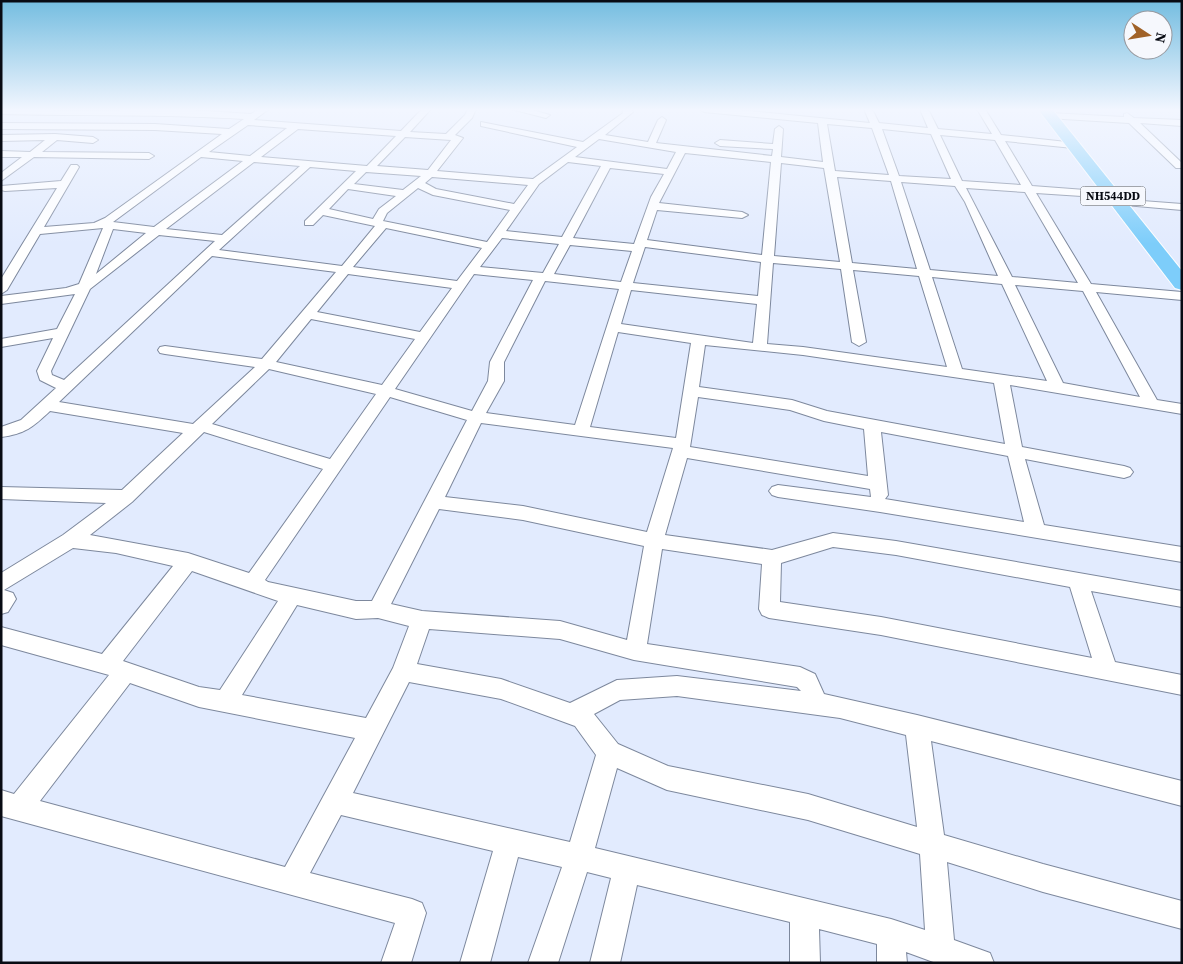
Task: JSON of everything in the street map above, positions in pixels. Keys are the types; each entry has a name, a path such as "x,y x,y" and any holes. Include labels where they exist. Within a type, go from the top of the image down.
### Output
{"highway":[{"name":"NH544DD","path":"1080,154 1182,284"},
{"name":"NH544DD","path":"1088,154 1182,267"}],"street":[{"path":"1,154 149,156"},
{"path":"65,387 49,380 43,374 84,288 105,225 109,220 199,154 535,182"},
{"path":"1,300 84,288 258,154"},
{"path":"309,223 381,154"},
{"path":"1,583 70,540 126,497 266,364 345,269 379,223 383,211 419,184 431,173 446,154"},
{"path":"253,582 471,270 535,182 571,154"},
{"path":"581,431 612,327 653,206 680,154"},
{"path":"714,154 775,160 895,178 1028,190 1112,195"},
{"path":"760,348 776,154"},
{"path":"826,154 859,342"},
{"path":"887,154 956,373"},
{"path":"944,154 958,183 970,202 1057,387"},
{"path":"1007,154 1084,286 1110,326 1152,405"},
{"path":"1168,154 1181,166"},
{"path":"2,184 31,155"},
{"path":"564,159 670,172"},
{"path":"1,432 23,427 224,239 308,164"},
{"path":"378,609 496,381 497,362 607,164"},
{"path":"1163,164 1181,166"},
{"path":"1,290 74,167"},
{"path":"2,184 64,184"},
{"path":"419,184 433,192 516,208"},
{"path":"346,186 406,194"},
{"path":"1129,203 1182,207"},
{"path":"653,206 742,215"},
{"path":"321,212 490,246"},
{"path":"36,231 105,225 224,239"},
{"path":"498,234 1182,296"},
{"path":"210,252 461,285"},
{"path":"471,270 544,276 625,287 765,301"},
{"path":"307,314 424,337"},
{"path":"612,327 1057,387 1182,409"},
{"path":"1,343 63,332"},
{"path":"634,651 654,542 682,448 700,340"},
{"path":"165,350 266,364 386,391 476,417 581,431 878,484"},
{"path":"1001,380 1015,452 1036,531"},
{"path":"692,391 792,405 824,416 1124,472"},
{"path":"46,405 199,428 334,466"},
{"path":"872,425 880,505"},
{"path":"778,491 880,505 1182,555"},
{"path":"1,493 126,497"},
{"path":"434,502 523,513 654,542 772,558 833,540 896,548 1182,599"},
{"path":"70,540 91,542 188,562 253,582 264,589 356,610 378,609 422,620 560,630 634,651 806,679 811,685 814,703"},
{"path":"772,558 769,609 881,626 1182,685"},
{"path":"188,562 116,668 11,805 291,882 412,913 396,963"},
{"path":"1077,579 1107,670"},
{"path":"225,702 292,596"},
{"path":"1,598 6,599 1,606"},
{"path":"291,882 403,671 422,620"},
{"path":"1,636 116,668 199,697 372,730"},
{"path":"403,671 500,689 582,718 609,752 667,778 808,807 1044,878 1182,915"},
{"path":"571,714 617,690 677,686 814,703 840,707 917,726 1182,794"},
{"path":"917,726 932,844 958,958"},
{"path":"543,963 579,857 609,752"},
{"path":"335,801 399,818 579,857 891,933 958,958"},
{"path":"475,963 509,842"},
{"path":"605,963 627,869"},
{"path":"804,912 805,963"},
{"path":"891,933 892,963"}]}
